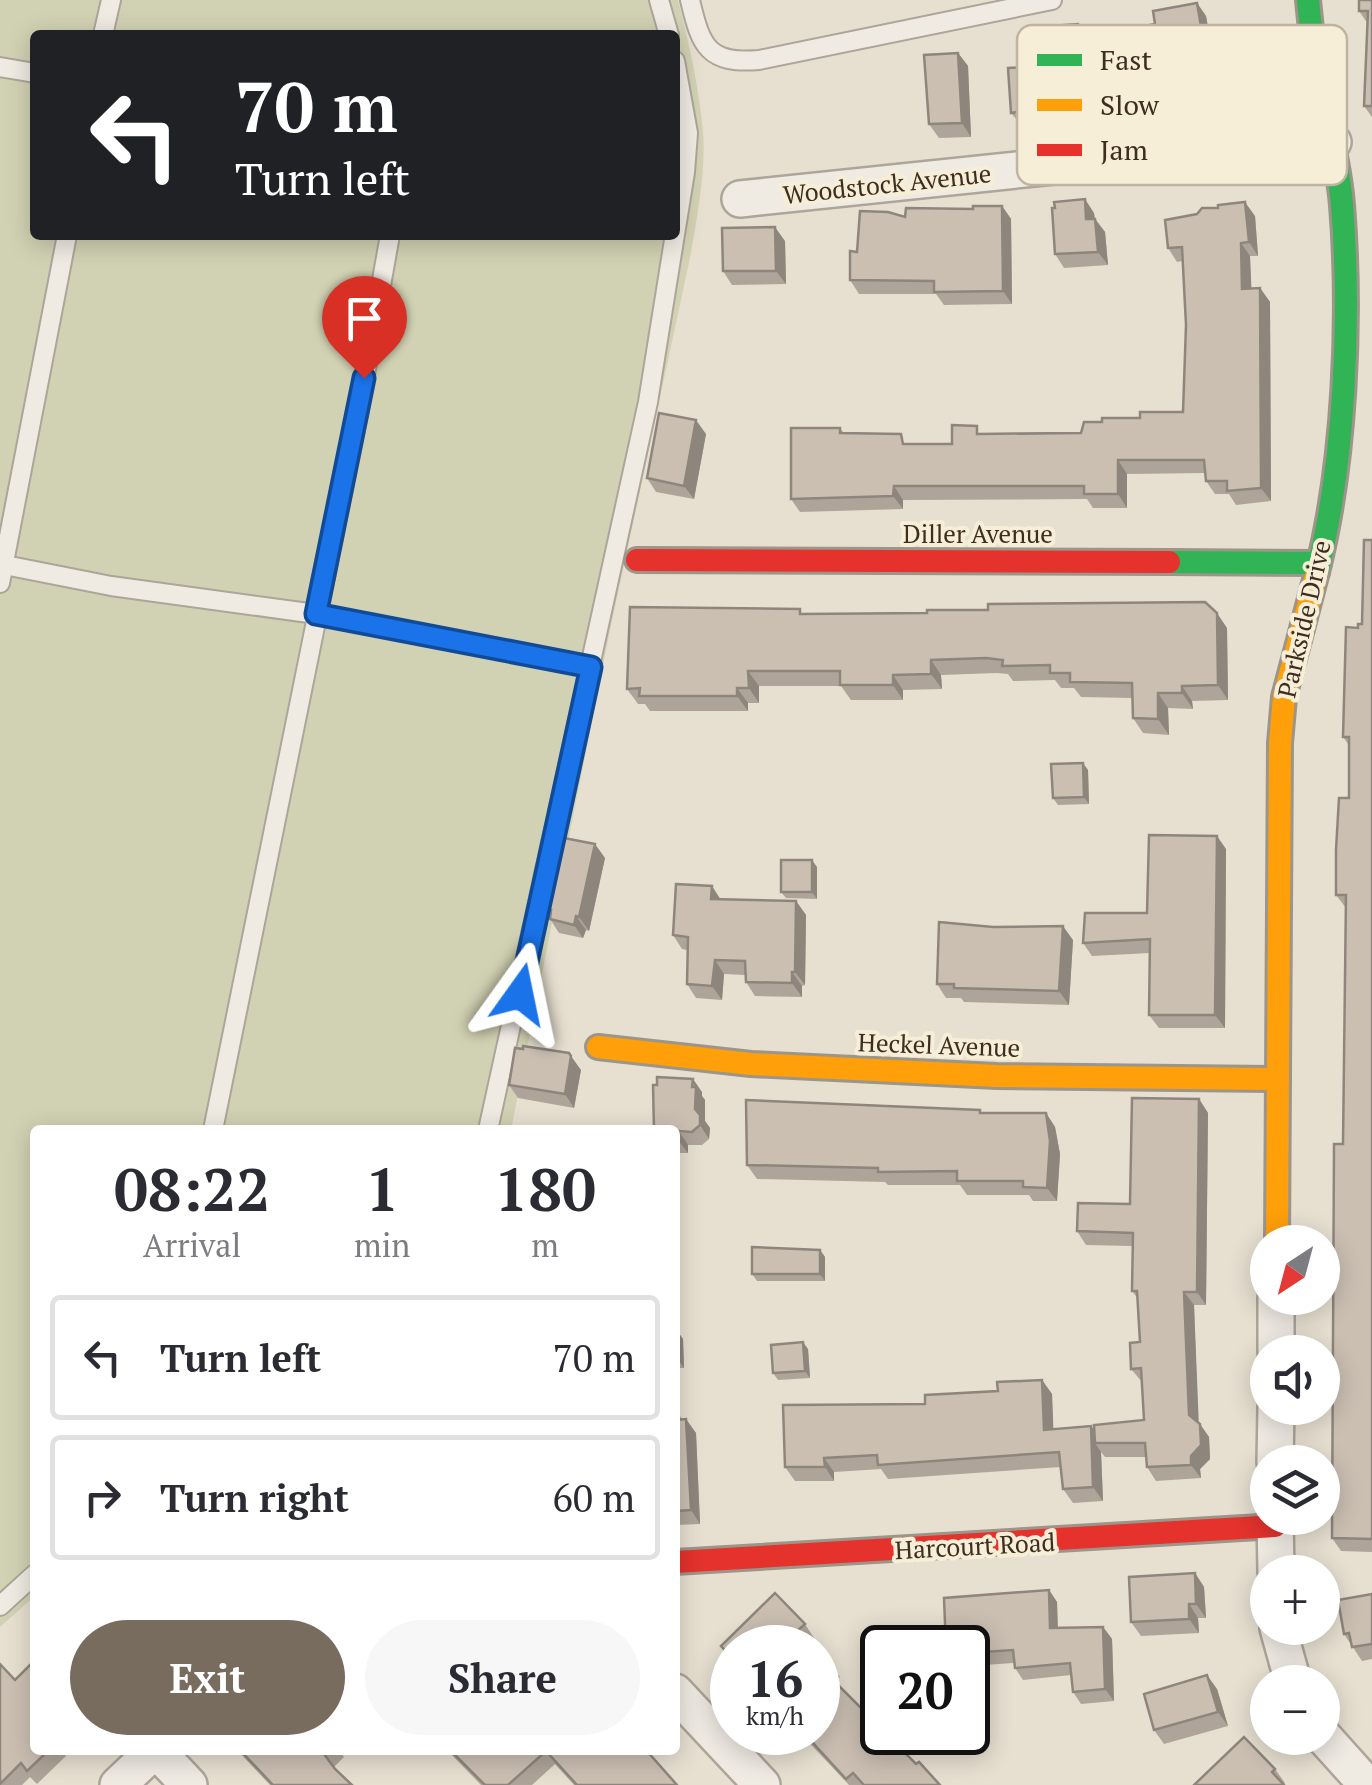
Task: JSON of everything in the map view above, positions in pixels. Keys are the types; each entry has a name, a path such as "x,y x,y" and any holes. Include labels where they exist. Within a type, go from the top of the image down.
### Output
{"street":[{"name":"Parkside Drive","path":"1308,0 1311,25"},
{"name":"Woodstock Avenue","path":"740,200 1017,170"},
{"name":"Parkside Drive","path":"1277,1225 1280,743 1284,696 1356,432 1337,185"},
{"name":"Diller Avenue","path":"636,560 1319,563"},
{"name":"Heckel Avenue","path":"598,1047 751,1064 978,1075 1278,1079"},
{"name":"Harcourt Road","path":"680,1562 1250,1524"},
{"path":"680,1697 762,1785"},
{"path":"1340,1754 1367,1785"},
{"path":"118,1785 150,1755"},
{"path":"160,1755 189,1785"}],"lane":[{"path":"104,30 111,0"},
{"path":"659,0 667,30"},
{"path":"690,0 710,51 722,60 735,62 1052,0"},
{"path":"0,67 30,71"},
{"path":"680,89 688,133 680,188"},
{"path":"66,240 1,570 316,614 591,667"},
{"path":"214,1125 358,414 389,240"},
{"path":"489,1125 648,402 672,240"},
{"path":"0,1606 30,1579"}],"green space":[{"path":"0,0 678,0 703,132 698,211 512,1125 30,1125 30,1600 0,1627"}],"building":[{"path":"1359,0 1372,0 1372,106 1364,106 1368,11 1359,11"},
{"path":"1197,3 1201,25 1150,25 1155,24 1153,11"},
{"path":"958,53 962,123 929,124 924,55"},
{"path":"1008,68 1017,68 1017,112 1011,113"},
{"path":"1085,199 1086,219 1095,219 1098,252 1055,254 1054,202"},
{"path":"1245,202 1249,242 1241,243 1242,289 1260,288 1261,488 1227,491 1227,481 1206,481 1204,460 1118,460 1118,494 1084,494 1084,486 894,486 893,496 791,499 791,428 901,434 903,444 952,444 952,425 977,426 977,434 1081,433 1084,422 1102,422 1102,418 1140,418 1140,412 1183,412 1186,325 1182,247 1168,248 1165,220 1197,214 1202,208"},
{"path":"1002,206 1003,291 934,292 934,281 850,280 850,251 857,252 860,211 905,217 906,208"},
{"path":"775,227 776,271 723,271 722,228"},
{"path":"659,413 696,420 684,486 647,478"},
{"path":"1364,540 1372,540 1372,1539 1332,1538 1340,1535 1340,1445 1332,1445 1333,1425 1340,1425 1340,1335 1333,1335 1333,1315 1340,1315 1340,1225 1334,1225 1334,1144 1343,1144 1346,895 1336,895 1336,850 1339,798 1349,798 1349,737 1343,737 1346,627 1358,628 1362,624"},
{"path":"1205,602 1217,613 1218,685 1182,686 1182,693 1158,693 1158,719 1133,718 1132,683 1070,682 1070,673 1050,673 1050,665 1002,666 1003,660 986,658 931,660 931,674 893,675 893,685 840,685 840,671 748,671 749,688 737,688 737,696 639,696 640,688 627,689 630,607 800,609 800,614 927,613 988,610 988,604"},
{"path":"1083,763 1084,797 1053,798 1051,764"},
{"path":"1149,835 1217,836 1215,1015 1149,1015 1150,939 1083,943 1085,913 1147,913"},
{"path":"564,838 595,844 574,925 550,919"},
{"path":"781,860 812,860 812,892 781,892"},
{"path":"676,884 712,886 711,899 796,901 792,983 746,982 745,961 715,960 712,986 687,984 688,937 673,935"},
{"path":"939,922 993,927 1063,926 1059,991 954,988 954,984 937,984"},
{"path":"515,1048 569,1053 565,1094 509,1085"},
{"path":"657,1077 693,1079 700,1125 692,1132 680,1131 680,1125 654,1125 653,1085 657,1085"},
{"path":"1132,1098 1199,1099 1197,1292 1184,1292 1189,1415 1200,1424 1201,1445 1191,1456 1191,1465 1147,1467 1145,1443 1095,1443 1094,1425 1144,1420 1141,1368 1131,1369 1130,1343 1140,1342 1137,1291 1132,1291 1133,1233 1077,1231 1078,1203 1130,1204"},
{"path":"746,1100 1046,1113 1050,1141 1047,1188 1023,1187 1023,1181 957,1181 957,1171 878,1172 878,1168 747,1165"},
{"path":"752,1247 820,1250 820,1274 752,1274"},
{"path":"803,1342 805,1371 773,1373 771,1345"},
{"path":"1042,1380 1044,1430 1091,1426 1093,1487 1063,1489 1059,1452 878,1465 877,1455 824,1458 825,1467 785,1467 783,1405 925,1404 925,1395 998,1391 997,1382"},
{"path":"686,1419 691,1510 680,1511 680,1420"},
{"path":"1195,1573 1196,1604 1189,1604 1189,1619 1131,1622 1129,1577"},
{"path":"1049,1590 1050,1628 1103,1627 1105,1689 1073,1692 1070,1663 1015,1668 1013,1650 990,1652 990,1625 945,1625 944,1598"},
{"path":"775,1593 805,1624 804,1625 742,1625"},
{"path":"1372,1594 1372,1644 1352,1647 1349,1633 1344,1634 1340,1600"},
{"path":"0,1664 15,1680 30,1665 30,1755 44,1755 27,1771 21,1763 0,1784"},
{"path":"1207,1675 1218,1712 1154,1730 1144,1694"},
{"path":"840,1687 860,1707 860,1755 907,1755 940,1785 864,1785 853,1773 846,1779 824,1755 840,1755"},
{"path":"1244,1737 1250,1743 1250,1755 1261,1755 1284,1785 1194,1785"},
{"path":"245,1755 325,1755 352,1785 273,1785"},
{"path":"455,1755 542,1755 508,1785 485,1785"},
{"path":"550,1755 650,1755 677,1785 577,1785"}],"traffic: fast":[{"path":"1308,0 1311,25"},
{"path":"1317,572 1334,484 1343,390 1346,295 1340,185"},
{"path":"1169,562 1319,563"}],"traffic: slow":[{"path":"1277,1225 1280,743 1284,697 1317,572"},
{"path":"598,1047 751,1064 997,1076 1278,1079"}],"traffic: jam":[{"path":"637,560 1169,562"},
{"path":"680,1562 1250,1528"}],"route":[{"path":"364,378 316,614 591,667 520,994"}]}
